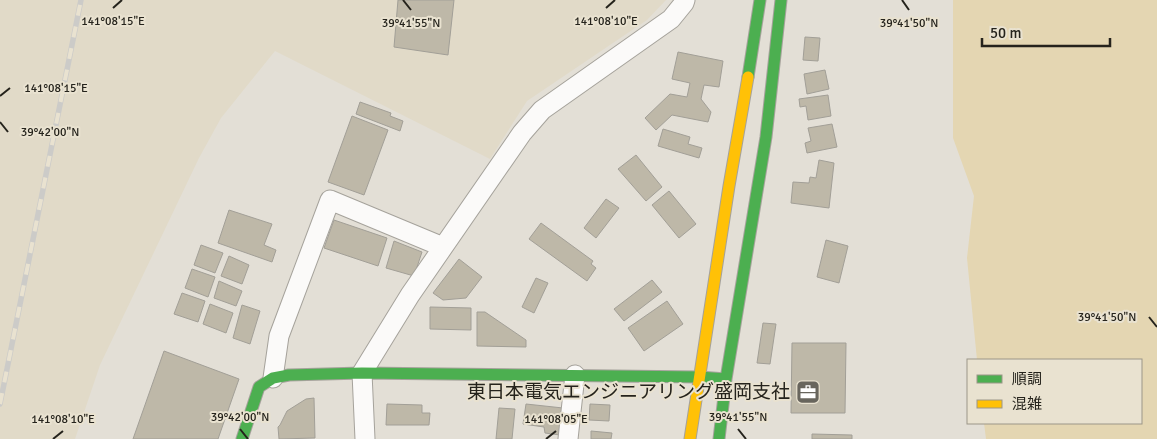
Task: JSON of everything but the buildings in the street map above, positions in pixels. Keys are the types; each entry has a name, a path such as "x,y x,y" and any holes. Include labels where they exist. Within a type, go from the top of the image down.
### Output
{"street":[{"path":"365,439 362,373 410,295 522,133 542,110 671,19 684,4 685,0"},
{"path":"690,439 728,186 760,0"},
{"path":"719,439 726,379 766,137 781,0"},
{"path":"273,378 279,336 330,200 443,247"},
{"path":"242,439 259,387 273,378 289,375 362,373 699,377 726,379"},
{"path":"568,439 576,375"}],"shaded area":[{"path":"0,0 666,0 647,20 527,101 490,159 275,51 221,118 199,158 100,365 75,439 0,439"},
{"path":"953,0 1157,0 1157,439 986,439 984,424 1142,424 1142,359 977,359 967,258 974,196 953,138"}],"railway":[{"path":"0,404 81,0"}],"traffic: fast":[{"path":"748,77 760,0"},
{"path":"719,439 726,379 766,137 781,0"},
{"path":"242,439 259,387 273,378 289,375 362,373 699,377 726,379"}],"traffic: slow":[{"path":"690,439 729,186 748,77"}],"place":[{"name":"東日本電気エンジニアリング盛岡支社","path":"808,392"}]}
